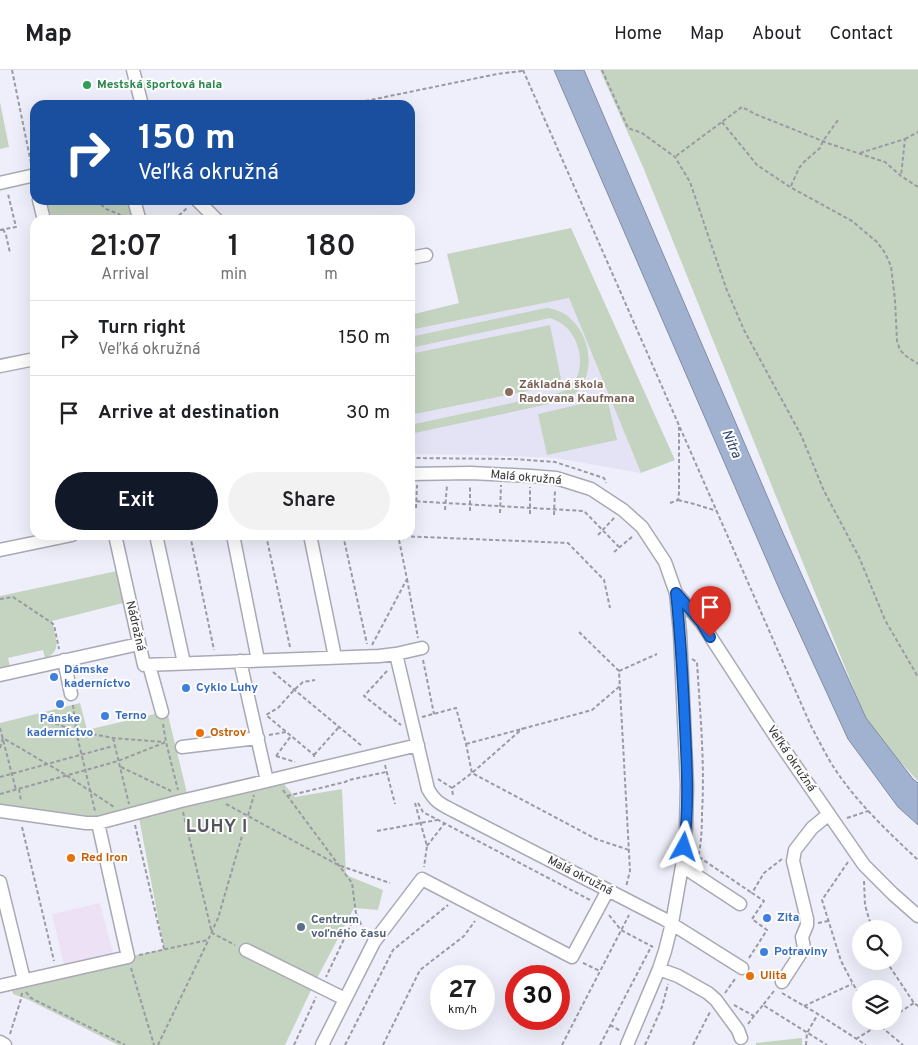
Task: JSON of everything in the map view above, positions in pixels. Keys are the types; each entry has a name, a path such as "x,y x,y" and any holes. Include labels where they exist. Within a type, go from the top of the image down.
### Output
{"street":[{"path":"133,70 141,100"},
{"path":"4,185 30,178"},
{"path":"196,205 210,215"},
{"path":"415,257 426,254"},
{"path":"0,366 30,360"},
{"name":"Malá okružná","path":"415,478 454,473 531,476 556,478 591,489 623,510 642,528 665,562 676,593 683,679 687,785 686,828 682,866 665,951 665,971 627,1045"},
{"path":"0,550 48,540"},
{"name":"Nádražná","path":"116,540 144,665 379,656 394,660 422,650"},
{"path":"157,540 184,663"},
{"path":"233,540 258,660"},
{"path":"311,540 335,657"},
{"name":"Veľká okružná","path":"676,593 701,622 779,742 864,865 918,916"},
{"path":"0,675 139,644"},
{"name":"Malá okružná","path":"394,660 407,722 418,745 428,789 437,802 672,923"},
{"path":"63,661 71,694"},
{"path":"240,661 266,778"},
{"path":"149,665 162,712"},
{"path":"182,747 258,738"},
{"path":"0,811 21,811 86,823 98,823 131,811 180,799 209,795 266,778 316,770 418,745"},
{"path":"780,988 804,948 802,937 807,922 793,861 795,850 812,828 833,819"},
{"path":"0,986 24,988 57,973 128,957 98,823"},
{"path":"682,866 740,904"},
{"path":"322,1045 374,942 422,879 572,957 608,890"},
{"path":"0,882 24,988"},
{"path":"672,923 742,968"},
{"path":"246,950 345,999"},
{"path":"665,971 719,998 741,1038"}],"path":[{"path":"12,70 30,154"},
{"path":"602,70 628,128 642,133 675,157 690,182 726,288 744,330 801,435 824,490 859,557 885,620 918,677"},
{"path":"370,100 497,74 523,71 815,734 832,764 868,811 918,860"},
{"path":"675,157 742,107 823,141 885,162 918,187"},
{"path":"790,187 799,168 820,148 838,120"},
{"path":"722,122 757,165 790,187 852,221 877,242 891,266 897,341 900,350 918,364"},
{"path":"860,153 906,139 918,132"},
{"path":"901,176 906,139"},
{"path":"1,230 16,227 4,185"},
{"path":"102,205 120,215"},
{"path":"180,215 191,205"},
{"path":"1,230 6,235 10,252"},
{"path":"678,425 678,500"},
{"path":"445,510 447,482"},
{"path":"470,483 470,511"},
{"path":"500,513 501,484"},
{"path":"530,486 530,514"},
{"path":"554,515 555,487"},
{"path":"415,490 416,508"},
{"path":"670,503 678,500 717,511"},
{"path":"416,501 584,511 619,548"},
{"path":"598,535 618,515"},
{"path":"614,552 636,533"},
{"path":"415,536 568,543 604,580 610,608"},
{"path":"191,540 216,662"},
{"path":"267,540 292,659"},
{"path":"344,540 369,652 407,579"},
{"path":"399,540 434,714"},
{"path":"0,599 13,597 52,622 63,661"},
{"path":"56,633 60,632"},
{"path":"562,1045 621,930 628,901 630,871 619,671 579,632"},
{"path":"619,671 657,654"},
{"path":"258,660 339,727 377,754 386,772 395,804"},
{"path":"394,660 364,696 407,722 456,708 472,773"},
{"path":"315,680 303,682 278,708 266,715 314,755 316,770"},
{"path":"466,744 592,710 620,686"},
{"path":"71,694 76,731 98,823"},
{"path":"162,712 166,742 212,933"},
{"path":"43,719 76,731 112,738 166,742"},
{"path":"314,755 339,727"},
{"path":"0,728 17,789 57,973"},
{"path":"452,788 524,728"},
{"path":"258,738 286,732"},
{"path":"158,1045 218,918 248,815 266,778 291,736"},
{"path":"0,748 3,738"},
{"path":"3,738 66,775 120,810 131,811"},
{"path":"112,738 164,949"},
{"path":"0,794 118,761 166,742"},
{"path":"0,777 114,745"},
{"path":"120,766 171,792"},
{"path":"424,770 452,788"},
{"path":"287,796 386,772"},
{"path":"472,773 596,839 629,850"},
{"path":"266,778 287,796 352,884 356,914 363,929 374,942"},
{"path":"452,788 454,811"},
{"path":"209,795 338,864 390,883"},
{"path":"422,879 427,846 416,803 423,812 600,905 621,930 657,949"},
{"path":"833,819 868,811"},
{"path":"377,831 438,820"},
{"path":"427,846 444,823"},
{"path":"752,893 764,873 795,850"},
{"path":"693,1045 719,998 767,930 752,919 764,901 699,857"},
{"path":"851,858 822,900 840,961 852,982"},
{"path":"864,874 864,905 869,920"},
{"path":"345,1045 393,950 457,897"},
{"path":"383,1045 420,970 464,936 483,911"},
{"path":"294,1045 356,914"},
{"path":"819,923 828,921"},
{"path":"212,933 246,950"},
{"path":"154,1045 128,957 208,940"},
{"path":"600,1045 651,947"},
{"path":"572,957 600,971"},
{"path":"892,970 918,1006"},
{"path":"645,1045 662,1007 665,971"},
{"path":"804,1006 852,984"},
{"path":"5,1041 24,988"},
{"path":"24,988 31,998 125,1045"},
{"path":"719,998 754,1016 780,988 804,1006 866,1045"},
{"path":"902,1011 914,1003"},
{"path":"763,1005 827,1045"},
{"path":"806,1045 807,1033 818,1014"},
{"path":"610,1025 621,1031"},
{"path":"856,1039 870,1030"},
{"path":"885,1030 903,1045"},
{"path":"857,1045 859,1041"}],"shaded area":[{"name":"Základná škola Radovana Kaufmana","path":"569,298 641,473 555,458 415,454 415,329"},
{"path":"100,903 113,954 64,965 52,914"}],"green space":[{"path":"600,70 918,70 918,781 870,729 643,167"},
{"path":"0,102 9,147 0,149"},
{"path":"47,205 132,205 133,210 131,215 50,215"},
{"path":"571,228 675,460 641,473 569,298 415,329 415,314 459,303 447,254"},
{"path":"546,308 559,311 570,318 579,328 585,340 588,353 588,367 585,380 578,391 558,402 415,433 415,424 565,390 571,386 577,376 580,354 575,340 567,328 550,318 415,347 415,336"},
{"path":"550,325 562,384 415,414 415,353"},
{"path":"607,398 617,440 547,455 538,414"},
{"path":"117,571 123,603 52,621 56,647 51,655 45,658 43,650 8,658 10,666 0,669 0,596"},
{"path":"80,703 87,730 167,711 188,797 90,821 0,808 0,723"},
{"path":"282,782 295,797 342,789 346,875 383,890 378,910 354,908 314,984 285,1045 118,1045 29,1000 13,994 11,987 164,949 139,818"},
{"path":"802,1038 802,1045 756,1045 756,1043"}],"water":[{"name":"Nitra","path":"554,70 584,70 783,533 866,718 918,783 918,825 898,807 848,739 781,593"}],"place":[{"name":"Mestská športová hala","path":"87,85"},
{"name":"Základná škola Radovana Kaufmana","path":"509,392"},
{"name":"Dámske kaderníctvo","path":"54,677"},
{"name":"Cyklo Luhy","path":"186,688"},
{"name":"Pánske kaderníctvo","path":"60,704"},
{"name":"Terno","path":"105,716"},
{"name":"Ostrov","path":"200,733"},
{"name":"Red Iron","path":"71,858"},
{"name":"Zita","path":"767,918"},
{"name":"Centrum voľného času","path":"301,927"},
{"name":"Potraviny","path":"764,952"},
{"name":"Ulita","path":"750,976"}],"district":[{"name":"LUHY I","path":"217,827"}],"route":[{"path":"684,847 687,785 683,679 676,593 701,622 710,637"}]}
